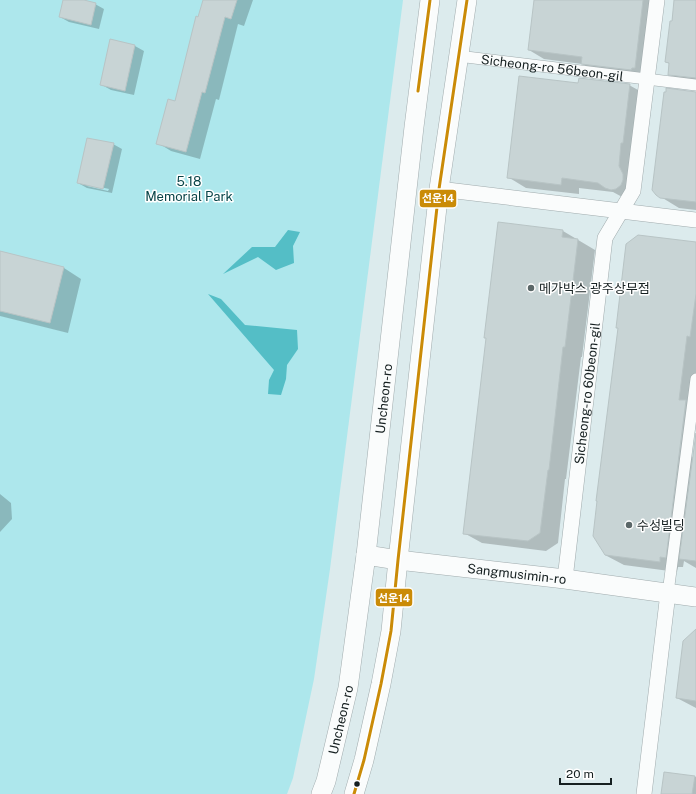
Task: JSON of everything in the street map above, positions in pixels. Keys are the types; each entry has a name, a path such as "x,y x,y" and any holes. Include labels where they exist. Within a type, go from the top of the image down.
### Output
{"street":[{"name":"Uncheon-ro","path":"321,794 326,781 348,688 366,555 414,127 430,0"},
{"path":"354,794 364,760 391,631 439,189 467,0"},
{"path":"621,212 634,191 656,0"},
{"name":"Sicheong-ro 56beon-gil","path":"458,56 696,85"},
{"path":"439,189 696,220"},
{"name":"Sicheong-ro 60beon-gil","path":"565,579 604,238 621,212"},
{"path":"644,794 696,379"},
{"name":"Sangmusimin-ro","path":"366,555 565,579 696,597"}],"green space":[{"name":"5.18 Memorial Park","path":"0,0 403,0 330,569 314,679 293,778 287,794 0,794"}],"shaded area":[{"path":"288,230 300,232 293,246 294,263 276,270 258,257 223,274 252,247 275,247"},
{"path":"208,294 221,299 245,325 297,330 298,349 287,365 286,379 281,395 268,394 269,380 274,370"}],"building":[{"path":"63,0 84,0 96,3 91,25 59,17"},
{"path":"203,0 237,0 231,19 225,17 205,93 202,92 186,152 156,144 168,99 175,101 196,16 198,17"},
{"path":"534,0 643,0 635,68 632,68 631,70 581,64 582,57 528,50"},
{"path":"674,0 696,0 696,78 668,75 669,63 665,62"},
{"path":"110,39 135,45 125,91 100,85"},
{"path":"519,76 578,83 579,78 630,84 623,143 621,143 619,166 623,174 623,180 621,185 616,189 611,190 598,183 562,178 561,185 507,178"},
{"path":"666,88 696,92 696,202 660,198 652,190 664,92 666,92"},
{"path":"87,138 114,143 103,189 77,183"},
{"path":"498,222 563,230 562,237 578,239 540,533 528,541 463,534"},
{"path":"638,235 696,242 696,294 690,337 687,336 679,400 686,400 666,558 660,557 660,562 605,555 593,536 618,328 616,328 626,244"},
{"path":"0,251 64,267 50,323 0,311"},
{"path":"696,433 696,561 679,559"},
{"path":"696,629 696,701 676,698 683,641"},
{"path":"664,772 695,776 692,794 661,794"}],"transit line":[{"name":"선운14","path":"418,91 430,0"},
{"name":"선운14","path":"354,794 364,760 391,631 439,189 467,0"}],"place":[{"name":"메가박스 광주상무점","path":"531,288"},
{"name":"수성빌딩","path":"629,525"}]}
